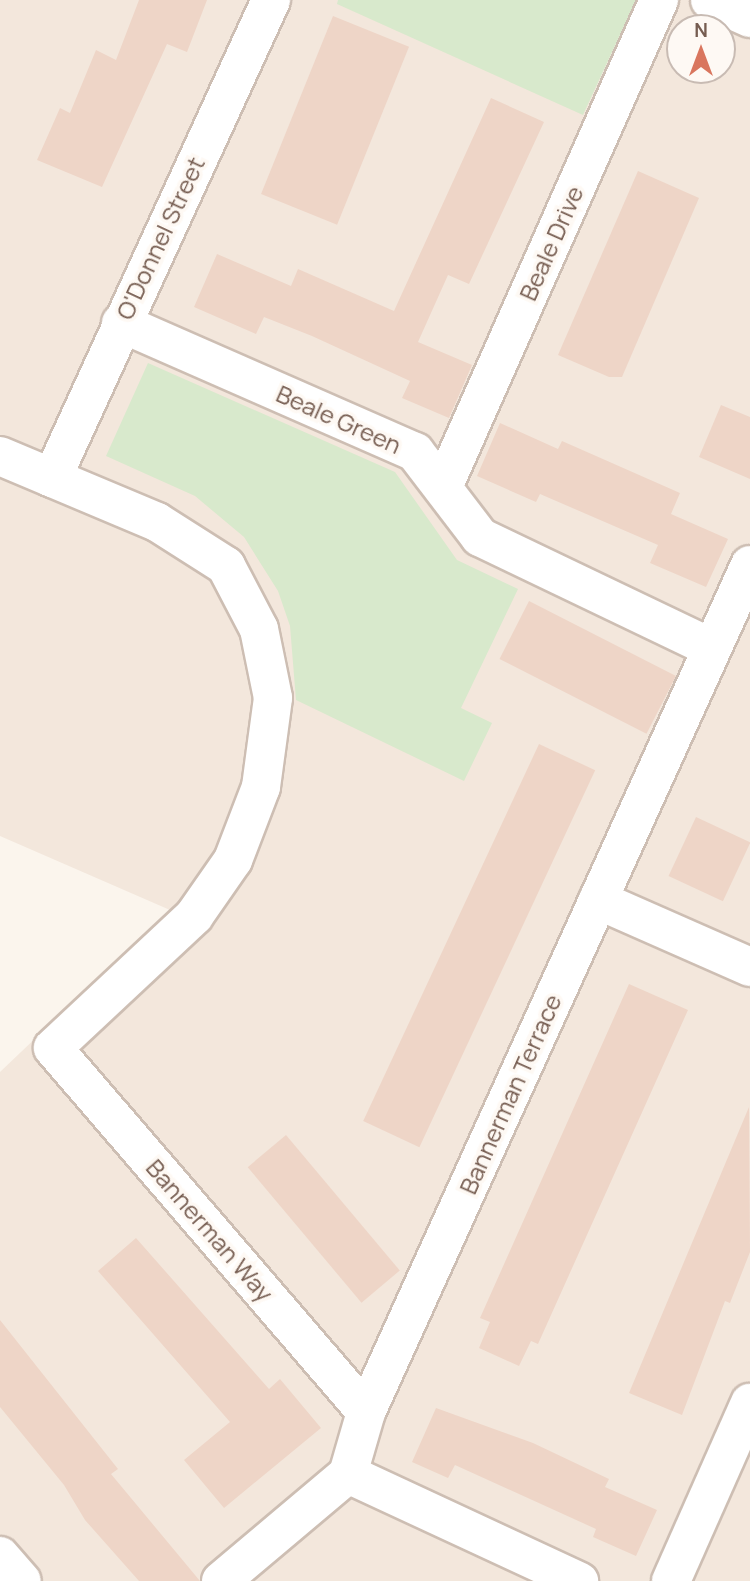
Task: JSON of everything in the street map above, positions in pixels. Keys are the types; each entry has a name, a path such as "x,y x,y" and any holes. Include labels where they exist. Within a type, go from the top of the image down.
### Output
{"street":[{"name":"O'Donnel Street","path":"52,478 271,0"},
{"name":"Beale Drive","path":"443,486 659,0"},
{"path":"710,0 750,18"},
{"name":"Beale Green","path":"121,323 415,452 480,537 712,648"},
{"path":"0,456 52,478"},
{"name":"Bannerman Way","path":"52,478 157,522 226,566 259,629 273,698 261,787 233,860 194,916 53,1048 366,1412"},
{"name":"Bannerman Terrace","path":"348,1474 366,1412 750,565"},
{"path":"598,900 750,967"},
{"path":"671,1581 750,1403"},
{"path":"221,1581 348,1474 579,1581"},
{"path":"0,1556 22,1581"}],"shaded area":[{"path":"0,0 750,0 750,1581 0,1581 0,1072 170,910 0,836"}],"green space":[{"path":"338,0 636,0 583,115 337,4"},
{"path":"148,363 395,472 457,560 518,589 461,708 492,723 464,781 296,700 290,626 278,591 244,537 195,496 106,456"}],"building":[{"path":"139,0 207,0 187,52 167,44 102,187 37,160 60,108 70,113 96,50 116,60"},
{"path":"333,16 409,47 337,225 261,194"},
{"path":"491,98 544,122 469,284 448,275 418,342 472,365 449,418 402,398 410,381 312,336 264,317 256,334 194,307 217,254 291,286 298,269 394,311"},
{"path":"638,171 699,198 622,377 609,377 558,355"},
{"path":"721,405 750,417 750,479 699,457"},
{"path":"500,423 558,449 562,441 680,493 671,514 728,539 706,587 650,563 658,545 540,494 536,502 477,476"},
{"path":"529,601 676,676 647,734 499,659"},
{"path":"539,744 595,770 419,1147 363,1121"},
{"path":"696,817 750,842 723,901 669,876"},
{"path":"629,984 688,1010 538,1344 531,1341 519,1366 479,1348 490,1322 480,1318"},
{"path":"749,1107 750,1252 730,1303 725,1301 682,1415 629,1393"},
{"path":"286,1135 400,1271 361,1303 248,1167"},
{"path":"136,1238 269,1389 280,1379 321,1428 224,1508 184,1460 230,1422 98,1271"},
{"path":"0,1320 118,1469 111,1474 200,1581 139,1581 85,1520 64,1485 0,1407"},
{"path":"436,1408 533,1443 609,1479 605,1487 657,1510 636,1556 593,1537 596,1529 455,1465 448,1478 412,1462"}]}
